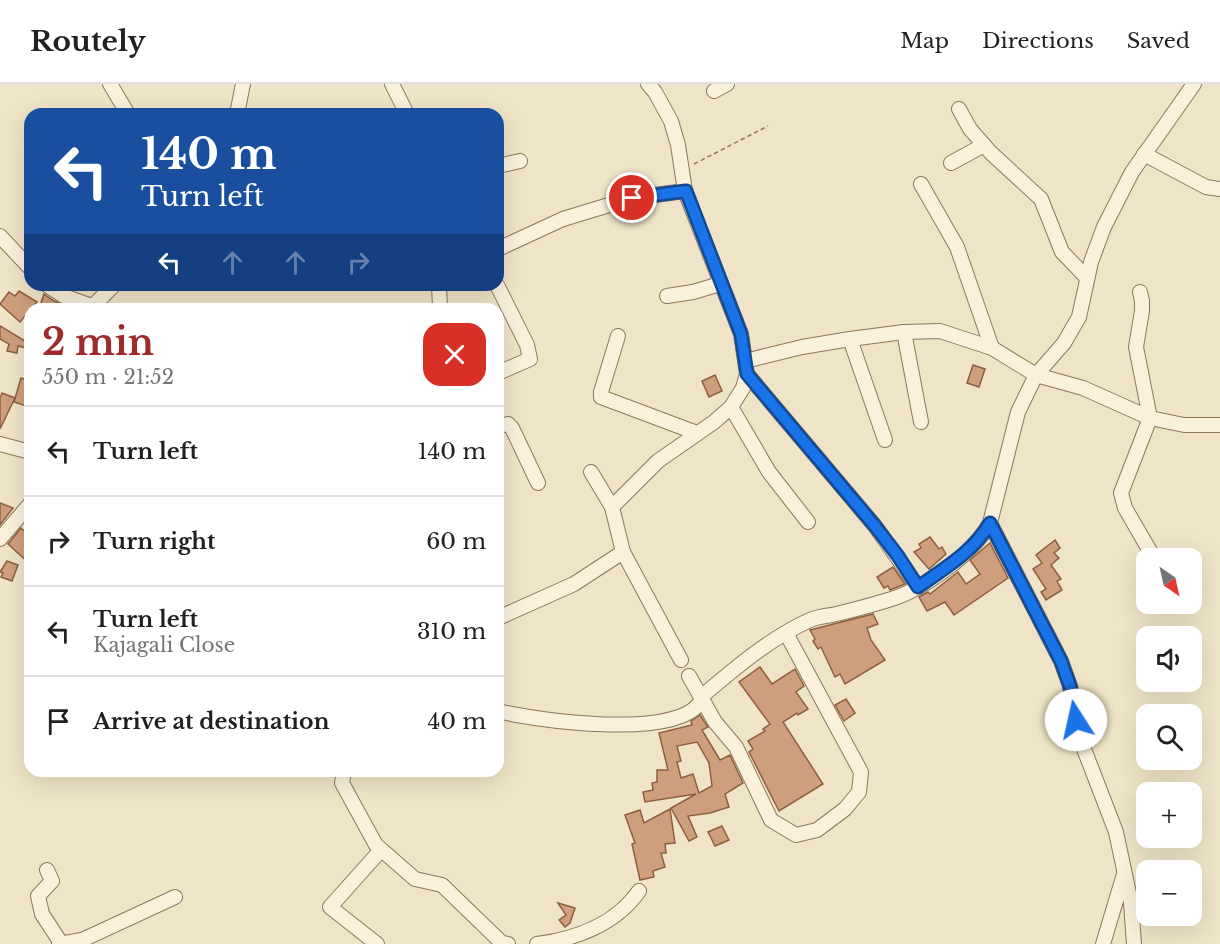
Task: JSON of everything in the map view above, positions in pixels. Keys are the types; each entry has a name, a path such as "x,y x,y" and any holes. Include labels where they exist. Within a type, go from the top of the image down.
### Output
{"street":[{"path":"110,84 124,108"},
{"path":"238,108 243,84"},
{"path":"392,84 404,108"},
{"path":"612,507 658,460 714,422 731,407 743,388 746,368 741,334 686,191 678,145 671,121 648,84"},
{"path":"714,91 727,84"},
{"path":"504,712 560,722 620,725 683,717 700,700 786,633 820,616 888,600 918,587 972,548 990,523 1018,412 1036,375 1073,330 1079,317 1087,278 1104,227 1132,172 1194,84"},
{"path":"959,109 970,129 984,145 1041,199 1062,252 1087,278"},
{"path":"951,163 984,145"},
{"path":"1144,154 1206,187 1220,189"},
{"path":"504,165 520,161"},
{"path":"921,184 957,247 992,348"},
{"path":"504,246 563,219 632,198 686,191"},
{"path":"0,236 24,262"},
{"path":"667,296 693,292 720,284"},
{"path":"56,291 81,303"},
{"path":"95,303 108,291"},
{"path":"500,291 527,345 530,359 504,371"},
{"path":"1140,292 1142,311 1136,347 1150,418 1121,493 1125,508 1148,548"},
{"path":"746,368 802,347 904,332 940,331 992,348 1036,375 1083,388 1150,418 1184,425 1220,425"},
{"path":"904,332 921,422"},
{"path":"618,336 601,397 697,433"},
{"path":"850,339 885,440"},
{"path":"746,368 875,526 918,587"},
{"path":"731,407 769,472 808,522"},
{"path":"504,425 508,424 512,428 538,483"},
{"path":"0,444 24,450"},
{"path":"591,472 612,507 622,552 681,660"},
{"path":"0,539 24,510"},
{"path":"990,523 1061,661 1070,686 1079,736 1116,832 1125,870 1134,944"},
{"path":"504,615 574,584 622,552"},
{"path":"689,676 700,700 736,747 771,820 796,835 817,830 844,808 859,792 861,772 786,633"},
{"path":"343,777 342,783 346,792 375,845 415,879 442,885 502,943 508,944"},
{"path":"377,944 330,907 381,850"},
{"path":"46,870 52,881 41,890 38,902 42,914 60,943 67,944 82,940 175,897"},
{"path":"1103,944 1125,870"},
{"path":"537,944 562,941 605,923 639,891"}],"path":[{"path":"682,170 768,126"}],"building":[{"path":"19,291 37,302 24,303 24,317 20,322 0,304 9,292 15,296"},
{"path":"44,294 59,303 41,303"},
{"path":"0,326 24,340 24,348 18,346 17,353 7,351 9,344 0,339"},
{"path":"973,365 985,369 979,387 967,383"},
{"path":"715,375 722,391 709,397 702,381"},
{"path":"21,378 24,379 24,405 14,402"},
{"path":"2,393 15,398 0,429 0,398"},
{"path":"0,503 13,508 0,525"},
{"path":"21,528 24,531 24,559 8,544"},
{"path":"930,537 939,549 942,547 946,554 929,569 914,552 921,548 919,544"},
{"path":"1055,540 1060,548 1054,553 1059,558 1051,565 1061,579 1057,581 1062,590 1046,600 1041,592 1046,589 1033,569 1042,563 1036,555"},
{"path":"990,543 1008,578 954,615 945,602 927,611 919,597 928,592 930,594 958,572 966,584 980,574 970,560"},
{"path":"7,561 18,565 12,581 1,577 3,573 0,572"},
{"path":"893,567 905,584 890,590 888,586 884,588 877,577"},
{"path":"873,614 878,624 867,628 871,640 885,660 845,684 840,674 835,677 821,647 818,649 813,641 815,639 810,630"},
{"path":"760,667 772,684 795,669 804,686 796,692 808,709 783,722 823,784 779,811 749,752 753,749 748,741 765,731 763,729 770,724 739,682"},
{"path":"846,699 855,713 844,721 835,705"},
{"path":"700,715 708,727 702,730 720,760 730,755 743,783 725,794 729,807 688,816 697,837 689,841 671,808 696,794 645,802 643,792 653,790 652,783 657,782 657,770 668,770 659,733 692,725 691,721","holes":["697,742 709,763 712,786 699,793 693,774 681,778 677,762 681,761 677,746"]},
{"path":"670,809 675,843 665,844 666,853 661,853 665,867 653,871 654,877 640,880 632,844 635,843 625,815 640,810 644,823"},
{"path":"722,826 729,840 715,846 708,832"},
{"path":"558,903 575,908 570,923 565,927 559,920 566,915"}],"route":[{"path":"632,198 686,191 741,334 747,374 815,458 875,526 918,587 972,548 990,523 1051,638 1070,686 1076,720"}]}
